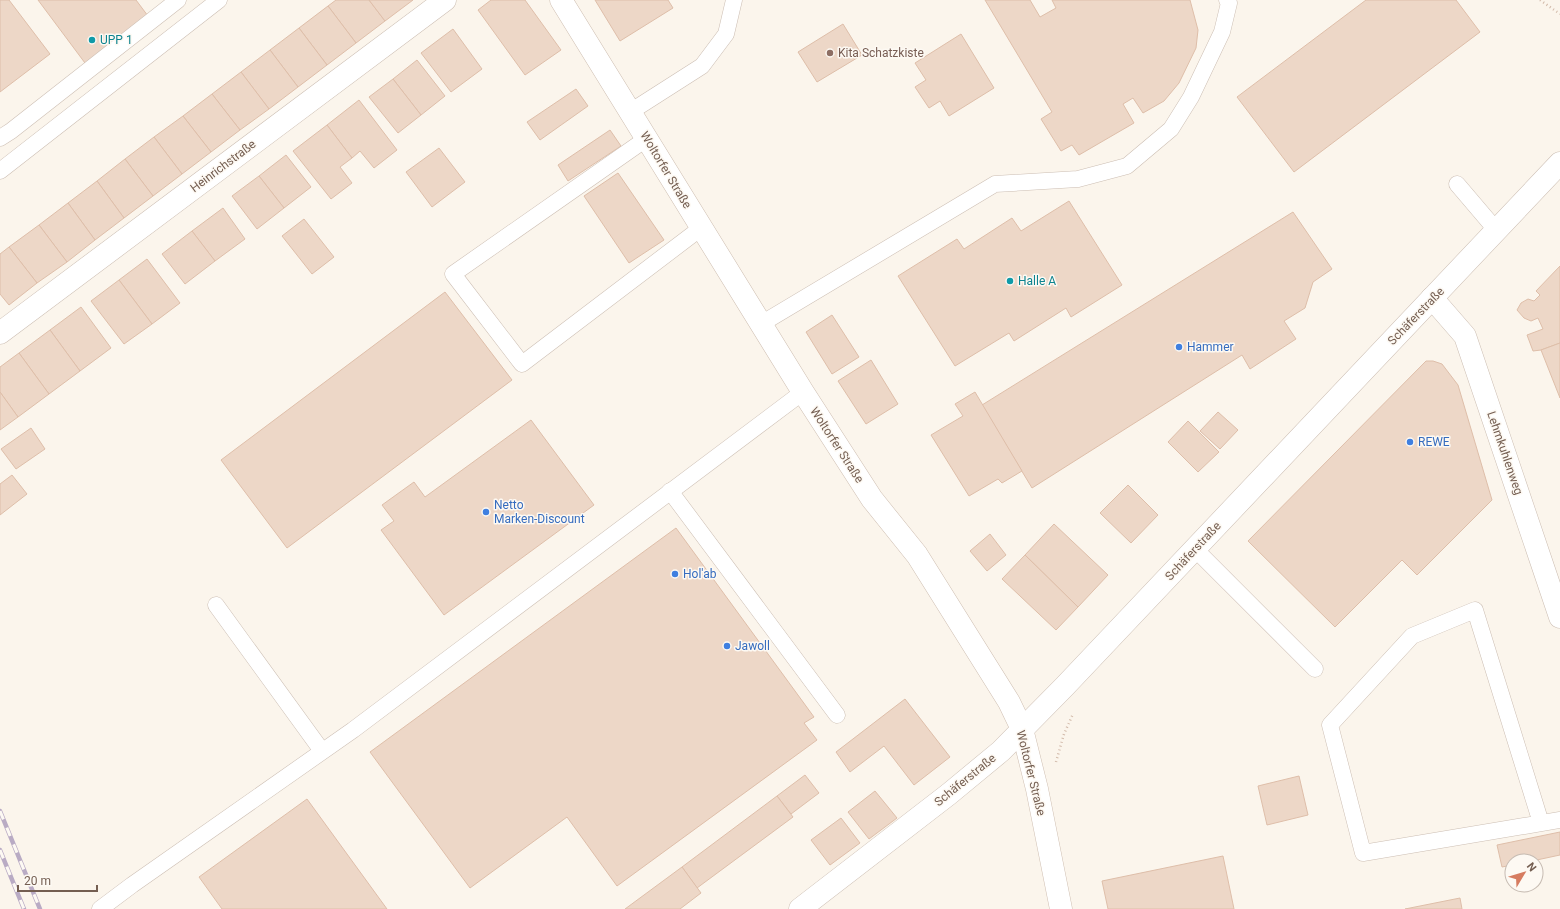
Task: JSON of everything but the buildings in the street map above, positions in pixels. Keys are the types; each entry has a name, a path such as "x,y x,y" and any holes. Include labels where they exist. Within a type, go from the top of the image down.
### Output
{"street":[{"name":"Heinrichstraße","path":"0,333 445,0"},
{"name":"Woltorfer Straße","path":"561,0 803,392 872,499 917,554 1009,702 1022,729 1061,909"},
{"name":"Schäferstraße","path":"800,909 950,794 1001,751 1195,549 1560,163"},
{"name":"Lehmkuhlenweg","path":"1432,298 1465,336 1560,617"}],"lane":[{"path":"0,138 11,131 178,0"},
{"path":"0,171 219,0"},
{"path":"630,112 702,66 726,34 734,0"},
{"path":"761,324 995,184 1078,178 1127,166 1172,129 1192,97 1222,32 1230,1"},
{"path":"646,139 453,274 522,364 701,228"},
{"path":"1457,184 1497,231"},
{"path":"100,909 322,752 803,392"},
{"path":"670,491 837,715"},
{"path":"1195,549 1315,669"},
{"path":"216,606 322,752"},
{"path":"1541,823 1475,610 1412,636 1330,725 1363,853 1560,820"}],"path":[{"path":"1540,0 1560,14"},
{"path":"1056,765 1064,734 1076,709"}],"railway":[{"path":"0,811 40,909"},
{"path":"0,850 24,909"}],"place":[{"name":"UPP 1","path":"92,40"},
{"name":"Kita Schatzkiste","path":"830,53"},
{"name":"Halle A","path":"1010,281"},
{"name":"Hammer","path":"1179,347"},
{"name":"REWE","path":"1410,442"},
{"name":"Netto Marken-Discount","path":"486,512"},
{"name":"Hol'ab","path":"675,574"},
{"name":"Jawoll","path":"727,646"}]}
